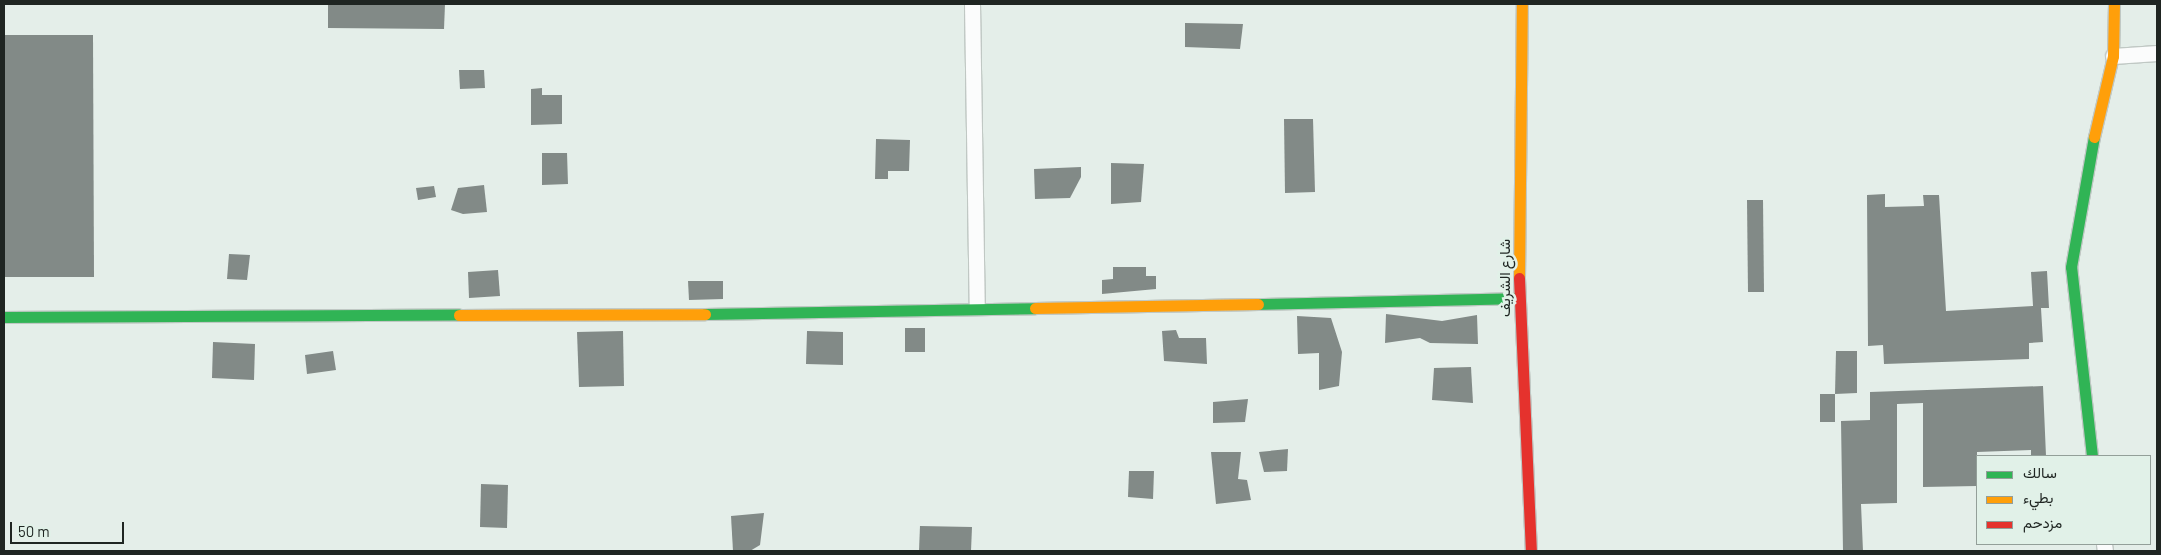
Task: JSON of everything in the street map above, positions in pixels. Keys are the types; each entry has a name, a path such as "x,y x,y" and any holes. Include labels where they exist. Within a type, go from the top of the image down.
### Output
{"street":[{"path":"972,4 977,307"},
{"name":"شارع الشريف","path":"1522,4 1519,298 1531,551"},
{"path":"2092,455 2076,342 2071,267 2082,186 2113,56 2114,4"},
{"path":"2113,56 2157,53"},
{"path":"4,317 811,313 977,307 1519,298"}],"building":[{"path":"328,4 445,4 444,29 328,28"},
{"path":"1185,23 1243,24 1240,49 1185,47"},
{"path":"4,35 93,35 94,277 4,277"},
{"path":"459,70 484,70 485,88 460,89"},
{"path":"542,88 542,95 562,95 562,124 531,125 531,89"},
{"path":"1284,119 1313,119 1315,192 1285,193"},
{"path":"876,139 910,140 909,171 888,171 888,179 875,179"},
{"path":"542,153 567,153 568,184 542,185"},
{"path":"1111,163 1144,164 1141,202 1111,204"},
{"path":"1081,167 1081,177 1070,198 1035,199 1034,169"},
{"path":"484,185 487,212 463,214 451,210 458,188"},
{"path":"434,186 436,197 418,200 416,188"},
{"path":"1885,194 1885,207 1924,206 1923,195 1939,195 1946,311 2033,306 2031,272 2047,271 2049,308 2041,308 2043,342 2029,343 2029,359 1884,364 1883,345 1868,346 1867,195"},
{"path":"1747,200 1763,200 1764,292 1748,292"},
{"path":"229,254 250,255 247,280 227,279"},
{"path":"1113,267 1146,267 1146,276 1156,276 1156,289 1102,294 1102,280 1113,279"},
{"path":"498,270 500,296 469,298 468,272"},
{"path":"688,281 723,281 723,299 689,300"},
{"path":"1386,314 1442,321 1477,315 1478,344 1430,343 1420,338 1385,343"},
{"path":"1297,316 1331,318 1342,352 1339,386 1319,390 1319,353 1298,354"},
{"path":"905,328 925,328 925,352 905,352"},
{"path":"1176,330 1179,338 1206,338 1207,364 1164,361 1162,331"},
{"path":"623,331 624,386 579,387 577,332"},
{"path":"807,331 843,332 843,365 806,364"},
{"path":"213,342 255,344 254,380 212,378"},
{"path":"333,351 336,370 307,374 305,355"},
{"path":"1836,351 1857,351 1857,393 1835,394"},
{"path":"1471,367 1473,403 1432,400 1434,368"},
{"path":"2043,386 2046,455 2031,455 2031,450 1977,452 1976,486 1923,487 1923,403 1897,404 1897,503 1861,504 1863,551 1843,551 1841,421 1870,420 1870,392"},
{"path":"1820,394 1835,394 1835,422 1820,422"},
{"path":"1248,399 1245,422 1213,423 1213,402"},
{"path":"1288,449 1287,471 1264,472 1259,452"},
{"path":"1211,452 1241,452 1238,479 1247,480 1251,500 1216,504"},
{"path":"1129,471 1154,471 1153,499 1128,497"},
{"path":"481,484 508,485 507,528 480,527"},
{"path":"764,513 760,545 750,551 733,551 731,516"},
{"path":"920,526 972,527 971,551 919,551"}],"traffic: fast":[{"path":"2092,455 2071,267 2094,137"},
{"path":"1258,304 1519,298"},
{"path":"705,314 1035,308"},
{"path":"4,317 459,315"}],"traffic: slow":[{"path":"1519,278 1522,4"},
{"path":"2094,137 2113,56 2114,4"},
{"path":"1035,308 1258,304"},
{"path":"459,315 705,314"}],"traffic: jam":[{"path":"1519,278 1531,551"}]}
